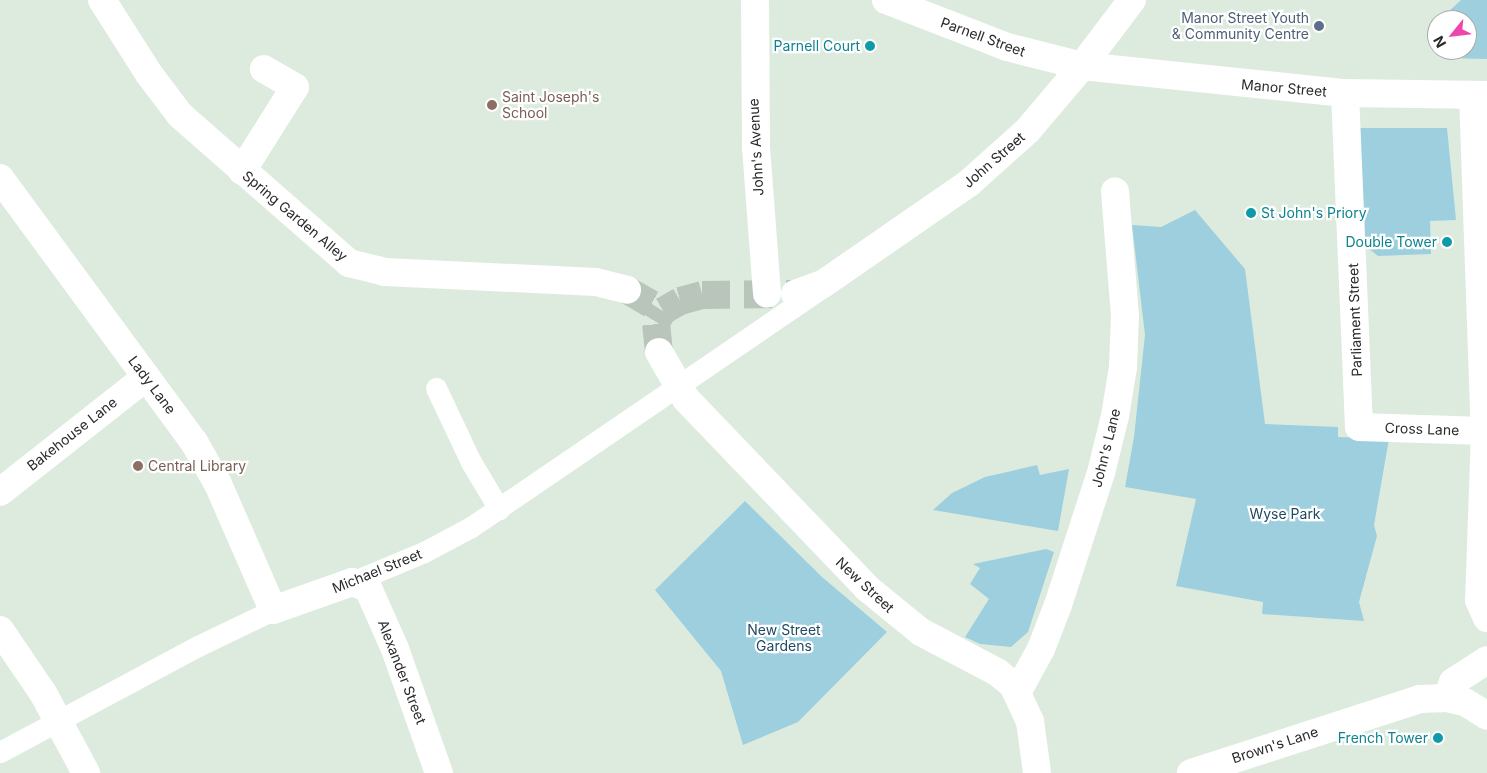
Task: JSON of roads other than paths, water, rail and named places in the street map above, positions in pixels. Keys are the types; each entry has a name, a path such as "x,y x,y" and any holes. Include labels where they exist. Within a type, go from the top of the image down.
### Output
{"street":[{"name":"Spring Garden Alley","path":"102,0 169,104 242,171 338,254 362,268 416,274 596,282 627,290"},
{"name":"John's Avenue","path":"755,0 756,147 766,294"},
{"name":"Parnell Street","path":"886,0 1007,47 1082,66"},
{"name":"John Street","path":"677,387 810,298 823,284 945,201 996,160 1054,103 1132,0"},
{"name":"Manor Street","path":"1082,66 1346,94 1480,95"},
{"path":"242,171 295,87 264,70"},
{"name":"Parliament Street","path":"1346,94 1359,427"},
{"path":"1480,95 1485,431 1479,600 1487,618"},
{"name":"Lady Lane","path":"0,178 146,377 209,467 273,610"},
{"name":"John's Lane","path":"1018,691 1041,648 1058,605 1098,482 1115,416 1123,367 1125,316 1115,191"},
{"name":"John Street","path":"795,294 823,284"},
{"path":"659,352 677,387"},
{"name":"Bakehouse Lane","path":"0,492 146,377"},
{"name":"New Street","path":"677,387 805,526 887,607 935,641 1003,676 1018,691 1033,733 1037,773"},
{"name":"Michael Street","path":"0,752 198,646 273,610 352,582 440,544 500,508 677,387"},
{"path":"436,388 471,462 500,508"},
{"name":"Cross Lane","path":"1359,427 1485,431"},
{"name":"Alexander Street","path":"352,582 364,585 373,595 440,773"},
{"path":"0,630 59,720 86,773"},
{"path":"1446,698 1453,682 1487,660"},
{"name":"Brown's Lane","path":"1191,773 1420,699 1446,698 1465,702 1487,716"}],"tunnel":[{"path":"627,290 663,311"},
{"path":"659,352 656,322 663,311 680,301 702,295 791,294"}],"place":[{"name":"Manor Street Youth & Community Centre","path":"1319,26"},
{"name":"Parnell Court","path":"870,46"},
{"name":"Saint Joseph's School","path":"492,105"},
{"name":"St John's Priory","path":"1251,213"},
{"name":"Double Tower","path":"1447,242"},
{"name":"Central Library","path":"138,466"},
{"name":"French Tower","path":"1438,738"}],"park label":[{"name":"Wyse Park","path":"1285,514"},
{"name":"New Street Gardens","path":"784,638"}]}
